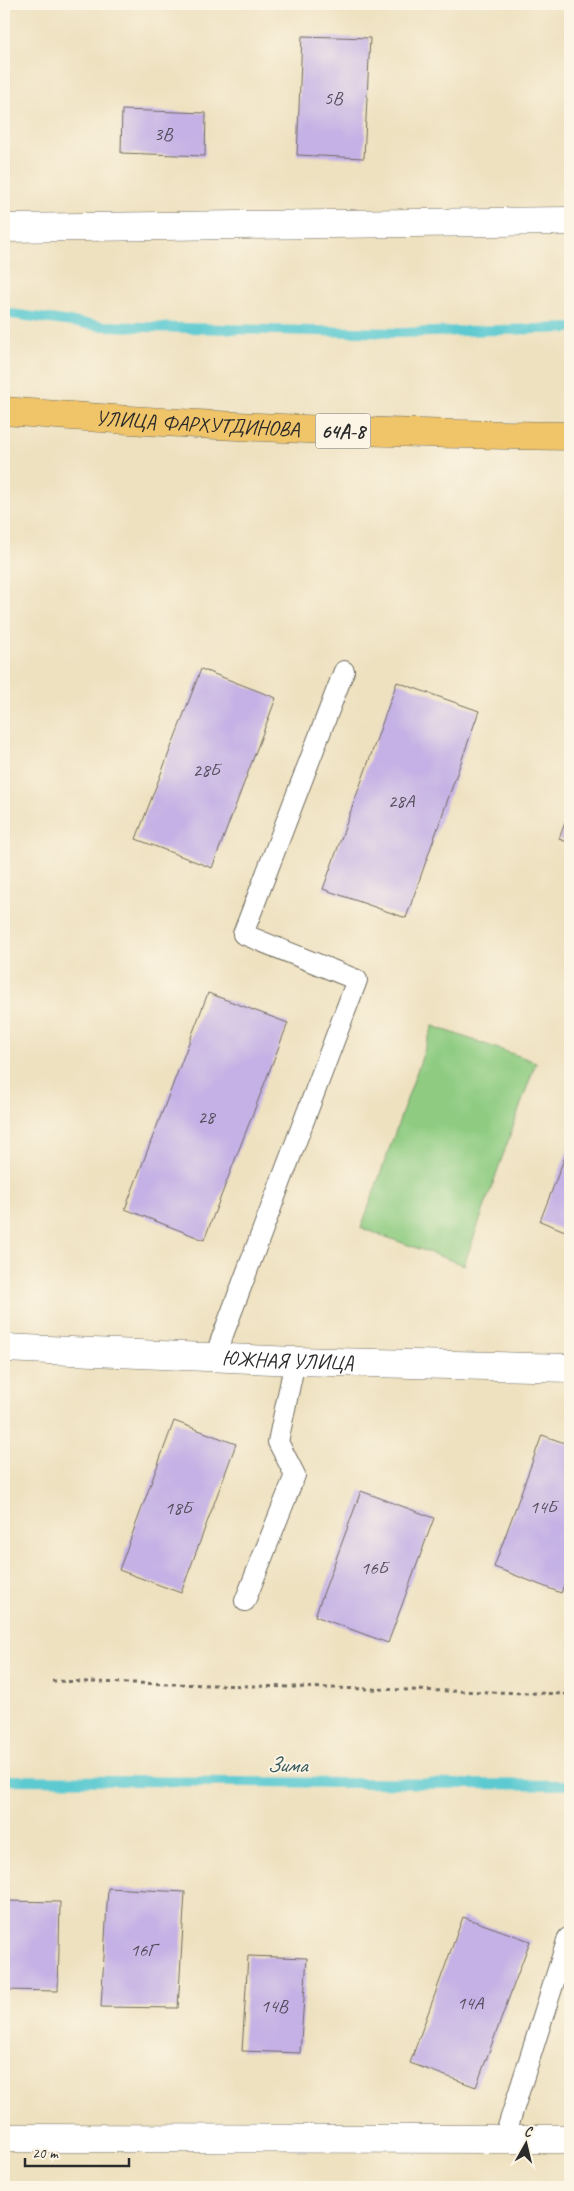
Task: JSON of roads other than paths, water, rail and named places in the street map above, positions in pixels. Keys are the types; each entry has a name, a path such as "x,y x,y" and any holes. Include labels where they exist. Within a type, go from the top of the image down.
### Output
{"main road":[{"name":"УЛИЦА ФАРХУТДИНОВА","path":"4,411 116,420 409,434 570,436"}],"street":[{"path":"4,228 570,221"},
{"name":"ЮЖНАЯ УЛИЦА","path":"4,1348 295,1361 570,1368"},
{"path":"4,2138 570,2139"}],"lane":[{"path":"216,1356 357,980 243,934 344,671"},
{"path":"246,1601 295,1475 278,1442 295,1361"},
{"path":"504,2139 568,1938"}],"waterway":[{"path":"4,313 102,326 399,333 570,328"},
{"name":"Зима","path":"4,1780 570,1785"}]}
